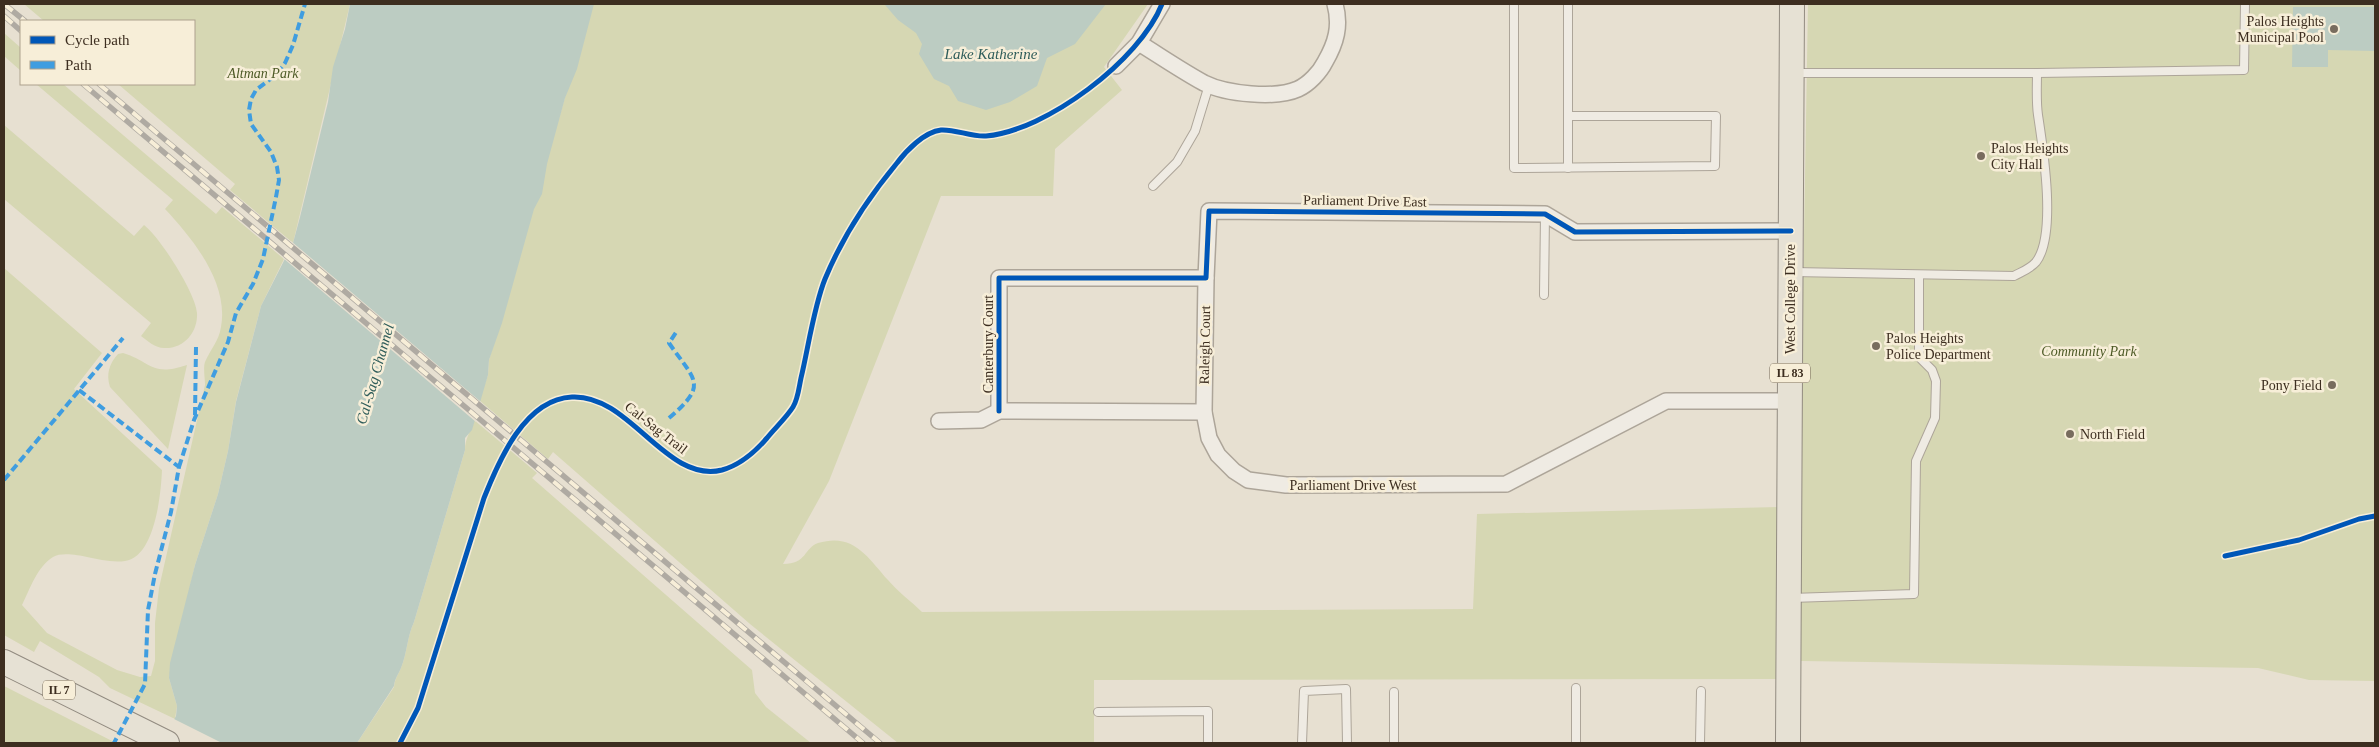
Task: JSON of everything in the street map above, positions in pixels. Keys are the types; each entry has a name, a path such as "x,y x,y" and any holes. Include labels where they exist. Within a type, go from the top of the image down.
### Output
{"main road":[{"name":"West College Drive","path":"1788,743 1792,4"},
{"name":"IL 7","path":"4,662 167,743"}],"street":[{"path":"1116,66 1139,43 1162,4"},
{"path":"1139,43 1209,85 1240,92 1262,94 1298,89 1310,81 1324,66 1334,45 1338,30 1335,4"},
{"name":"Parliament Drive East","path":"1206,278 1209,211 1545,214"},
{"path":"1545,214 1575,232 1791,231"},
{"name":"Canterbury Court","path":"999,411 999,278 1206,278"},
{"name":"Raleigh Court","path":"1204,412 1206,278"},
{"name":"Parliament Drive West","path":"1204,412 1209,438 1218,455 1234,471 1248,480 1286,485 1506,484 1666,401 1790,401"},
{"path":"939,421 981,420 999,411 1204,412"}],"lane":[{"path":"1514,4 1514,168 1715,166 1716,116 1568,116"},
{"path":"1568,4 1568,168"},
{"path":"1792,74 2244,70 2245,4"},
{"path":"1791,272 2014,276 2026,270 2036,261 2042,249 2046,232 2045,164 2038,115 2037,73"},
{"path":"1153,186 1177,162 1195,131 1209,85"},
{"path":"1544,294 1545,214"},
{"path":"1789,598 1914,594 1916,461 1935,418 1936,381 1932,370 1921,359 1919,351 1919,275"},
{"path":"1576,688 1576,743"},
{"path":"1302,743 1304,692 1346,689 1347,743"},
{"path":"1700,743 1701,691"},
{"path":"1394,692 1394,743"},
{"path":"1098,712 1208,711 1208,743"}],"green space":[{"name":"Altman Park","path":"24,4 350,4 293,243 230,190 235,184 119,85 195,85 195,20 43,20"},
{"path":"592,4 1148,4 1104,67 1122,90 1055,149 1053,196 941,196 829,481 783,564 801,559 813,545 818,543 841,541 851,544 867,556 892,584 922,612 1473,609 1477,514 1779,507 1778,679 1094,680 1094,743 898,743 750,624 553,452 548,459 479,400 488,375 489,360"},
{"name":"Community Park","path":"1808,4 2375,4 2375,681 2309,680 2258,668 1801,661 1801,412"},
{"path":"4,33 20,47 20,70 4,56"},
{"path":"37,85 64,85 216,214 222,207 284,259 261,306 236,401 228,451 218,494 195,565 169,678 177,706 175,719 110,688 99,677 40,641 34,652 4,635 4,268 102,353 74,389 162,470 158,508 150,537 135,557 115,562 74,555 56,555 47,561 38,572 22,605 47,633 117,670 140,677 151,676 155,661 155,623 159,588 205,385 204,364 220,332 222,311 220,294 206,263 187,234 165,209 173,200"},
{"path":"4,125 134,236 144,225 151,231 176,266 195,304 197,320 188,338 178,346 161,348 141,336 151,323 4,199"},
{"path":"123,353 159,369 187,365 168,449 110,387 108,373 110,365 118,354"},
{"path":"474,420 537,473 532,478 752,670 755,693 766,707 811,743 357,743 394,687 403,663 467,438"},
{"path":"4,686 116,743 4,743"}],"water":[{"name":"Cal-Sag Channel","path":"350,4 594,4 577,69 565,98 547,164 542,194 534,209 502,323 489,360 488,375 472,430 465,438 465,450 403,663 394,686 357,743 162,743 176,716 177,706 169,678 170,663 195,565 218,494 228,451 236,402 261,306 293,243 328,102 333,67 345,29"},
{"name":"Lake Katherine","path":"881,4 1106,4 1075,44 1047,58 1037,86 1010,102 986,110 958,101 949,86 934,79 919,54 922,44 916,33 898,20 885,5"},
{"name":"Palos Heights Municipal Pool","path":"2293,7 2375,7 2375,51 2328,50 2328,67 2292,67"}],"pier":[{"path":"291,241 481,402 476,422 283,258"},
{"path":"172,718 222,743 160,743"}],"railway":[{"path":"4,4 24,20"},
{"path":"4,16 20,30"},
{"path":"84,85 863,743"},
{"path":"100,85 880,743"}],"marked path":[{"path":"179,467 194,420 228,342 236,313 253,284 263,259 276,197 279,180 277,167 271,152 251,124 249,110 251,99 256,90 277,74 285,63 293,45 305,4"},
{"path":"669,418 690,397 694,382 686,366 669,343 677,331"},
{"path":"4,480 123,338"},
{"path":"195,415 196,347"},
{"path":"79,390 179,467 171,512 148,610 145,684 114,743"}],"cycle path":[{"name":"Cal-Sag Trail","path":"400,743 418,708 484,498 497,466 516,434 527,420 541,408 555,400 572,397 593,400 612,409 665,452 683,464 702,471 722,470 741,461 762,443 795,404 814,315 825,279 839,248 856,219 886,176 905,153 928,134 941,130 986,136 1010,131 1036,121 1062,107 1088,89 1134,48 1151,26 1162,4"},
{"path":"999,411 999,278 1206,278 1209,211 1545,214 1575,232 1791,231"},
{"path":"2225,556 2299,540 2359,519 2375,516"}],"place":[{"name":"Palos Heights Municipal Pool","path":"2334,29"},
{"name":"Palos Heights City Hall","path":"1981,156"},
{"name":"Palos Heights Police Department","path":"1876,346"},
{"name":"Pony Field","path":"2332,385"},
{"name":"North Field","path":"2070,434"}]}
